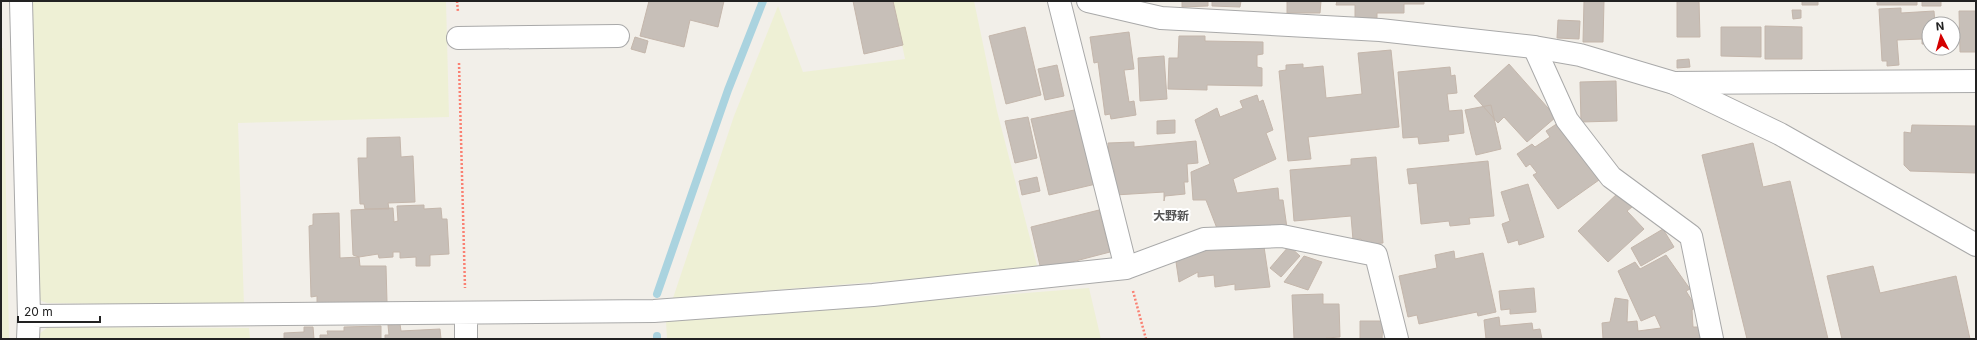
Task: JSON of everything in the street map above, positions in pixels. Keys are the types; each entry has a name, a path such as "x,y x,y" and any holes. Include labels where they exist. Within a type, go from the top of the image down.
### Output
{"street":[{"path":"21,1 29,316 28,339"},
{"path":"1060,1 1126,268"},
{"path":"1088,1 1161,18 1380,30 1534,47 1580,55 1674,83 1780,134 1976,244"},
{"path":"458,38 618,36"},
{"path":"1534,47 1567,120 1611,177 1691,236 1712,339"},
{"path":"1674,83 1976,81"},
{"path":"29,316 654,311 873,295 1126,268 1204,239 1282,236 1376,255 1397,339"},
{"path":"466,313 466,339"}],"path":[{"path":"457,1 466,313"},
{"path":"1126,268 1146,339"}],"green space":[{"path":"31,1 446,1 449,117 238,123 244,306 47,303 39,300"},
{"path":"893,1 974,1 997,111 1038,269 673,298 734,116 778,6 803,72 905,59"},
{"path":"1,48 3,48 9,339 1,339"},
{"path":"1089,288 1101,339 667,339 666,321"},
{"path":"48,327 249,328 250,339 38,339 39,334"}],"building":[{"path":"649,1 724,1 718,27 690,20 684,47 640,36"},
{"path":"853,1 893,1 903,45 864,54"},
{"path":"1182,1 1208,1 1208,6 1182,7"},
{"path":"1212,1 1241,1 1240,7 1212,6"},
{"path":"1287,1 1321,1 1320,13 1287,13"},
{"path":"1337,1 1424,1 1424,4 1404,4 1404,13 1377,13 1377,18 1355,18 1355,5 1336,5"},
{"path":"1584,1 1604,1 1603,42 1583,42"},
{"path":"1677,1 1699,1 1700,37 1677,37"},
{"path":"1802,1 1818,1 1818,5 1802,5"},
{"path":"1877,1 1917,1 1917,5 1877,5"},
{"path":"1922,1 1941,1 1941,6 1922,6"},
{"path":"1901,8 1901,13 1934,11 1934,16 1921,16 1921,39 1897,40 1899,65 1887,66 1887,61 1882,61 1879,9"},
{"path":"1792,10 1801,10 1801,18 1793,19"},
{"path":"1959,11 1976,11 1976,52 1961,52 1961,16 1959,16"},
{"path":"1558,20 1580,21 1579,39 1557,38"},
{"path":"1765,26 1802,27 1802,59 1765,59"},
{"path":"1025,27 1041,95 1006,104 989,36"},
{"path":"1721,27 1761,27 1761,57 1721,56"},
{"path":"1129,32 1134,69 1124,70 1129,102 1134,101 1136,115 1111,119 1110,114 1105,115 1098,62 1094,63 1090,37"},
{"path":"1179,36 1205,36 1205,41 1263,42 1263,54 1257,55 1257,67 1262,68 1262,86 1207,85 1207,90 1168,89 1169,58 1178,58"},
{"path":"635,37 648,41 645,53 631,49"},
{"path":"1391,50 1399,127 1308,137 1311,159 1288,161 1279,71 1286,70 1286,65 1303,64 1303,68 1323,66 1326,98 1362,94 1358,53"},
{"path":"1164,56 1167,99 1140,101 1138,58"},
{"path":"1689,59 1690,67 1677,68 1677,60"},
{"path":"1509,64 1556,117 1527,142 1504,117 1498,123 1474,96"},
{"path":"1057,65 1064,96 1045,100 1038,69"},
{"path":"1450,67 1451,76 1455,75 1457,93 1447,94 1449,111 1462,110 1464,133 1448,135 1449,141 1419,144 1418,137 1403,138 1398,72"},
{"path":"1616,81 1617,121 1581,122 1580,82"},
{"path":"1257,95 1259,102 1263,100 1273,130 1266,133 1276,159 1233,179 1237,193 1278,188 1279,200 1283,200 1287,228 1218,231 1206,200 1193,200 1191,172 1210,164 1195,120 1217,108 1220,117 1243,108 1240,101"},
{"path":"1491,105 1501,149 1476,155 1465,110"},
{"path":"1079,109 1096,184 1049,195 1031,119"},
{"path":"1028,117 1037,158 1015,163 1005,121"},
{"path":"1175,120 1175,133 1157,134 1157,121"},
{"path":"1558,123 1599,180 1558,209 1533,175 1537,173 1530,164 1526,167 1517,154 1532,144 1535,147 1550,137 1546,131"},
{"path":"1912,125 1976,126 1976,173 1910,171 1904,165 1904,132 1911,133"},
{"path":"400,137 401,157 413,156 415,202 388,203 389,209 365,209 364,204 360,204 358,158 367,158 367,138"},
{"path":"1196,141 1198,163 1187,164 1188,182 1184,182 1185,194 1165,196 1164,201 1164,192 1115,195 1114,169 1110,167 1108,143 1134,142 1134,147"},
{"path":"1753,143 1763,187 1790,181 1828,339 1747,339 1702,155"},
{"path":"1376,157 1383,243 1361,245 1361,239 1353,240 1351,216 1294,221 1290,170 1351,165 1351,159"},
{"path":"1488,161 1494,216 1469,218 1470,224 1450,226 1449,221 1421,224 1417,183 1409,184 1407,169"},
{"path":"1037,177 1040,191 1022,195 1019,181"},
{"path":"1528,184 1544,237 1519,245 1518,240 1508,243 1502,224 1510,221 1501,192"},
{"path":"1619,192 1632,207 1627,211 1644,229 1608,262 1578,231"},
{"path":"424,205 424,209 441,208 442,219 447,219 449,254 430,255 430,266 416,266 416,257 400,258 400,252 393,252 393,257 379,258 378,254 359,257 353,255 351,210 393,208 394,222 398,221 397,206"},
{"path":"1099,210 1110,252 1041,270 1031,227"},
{"path":"339,213 340,258 359,257 360,266 386,266 387,302 317,308 317,296 311,297 309,226 313,225 313,214"},
{"path":"1663,229 1674,247 1641,266 1631,248"},
{"path":"1263,240 1270,287 1235,290 1235,284 1215,287 1214,275 1198,277 1198,272 1179,282 1176,262 1196,250"},
{"path":"1289,246 1300,256 1281,277 1270,268"},
{"path":"1454,251 1455,259 1483,253 1496,312 1478,316 1477,312 1419,324 1417,315 1408,317 1399,276 1437,268 1435,255"},
{"path":"1666,255 1690,289 1686,291 1696,307 1692,310 1693,327 1700,327 1701,339 1603,339 1602,323 1610,322 1615,298 1628,300 1627,322 1637,321 1638,331 1661,328 1655,315 1641,321 1618,271 1635,262 1640,269"},
{"path":"1304,256 1322,262 1308,290 1284,282"},
{"path":"1873,266 1880,293 1956,276 1970,339 1842,339 1827,276"},
{"path":"1534,288 1536,312 1510,314 1510,309 1501,310 1499,291"},
{"path":"1323,294 1323,304 1339,304 1340,337 1326,339 1294,339 1292,295"},
{"path":"1499,317 1500,326 1532,323 1533,330 1540,329 1542,339 1486,339 1484,320"},
{"path":"1360,321 1383,321 1382,339 1360,339"},
{"path":"400,324 401,331 440,329 441,339 385,339 385,335 389,335 388,325"},
{"path":"381,326 381,339 320,339 320,335 328,335 327,331 344,331 344,327"},
{"path":"304,327 313,327 314,339 284,339 284,333 304,332"}],"waterway":[{"path":"657,294 728,90 763,1"}],"district":[{"name":"大野新","path":"1171,216"}]}
